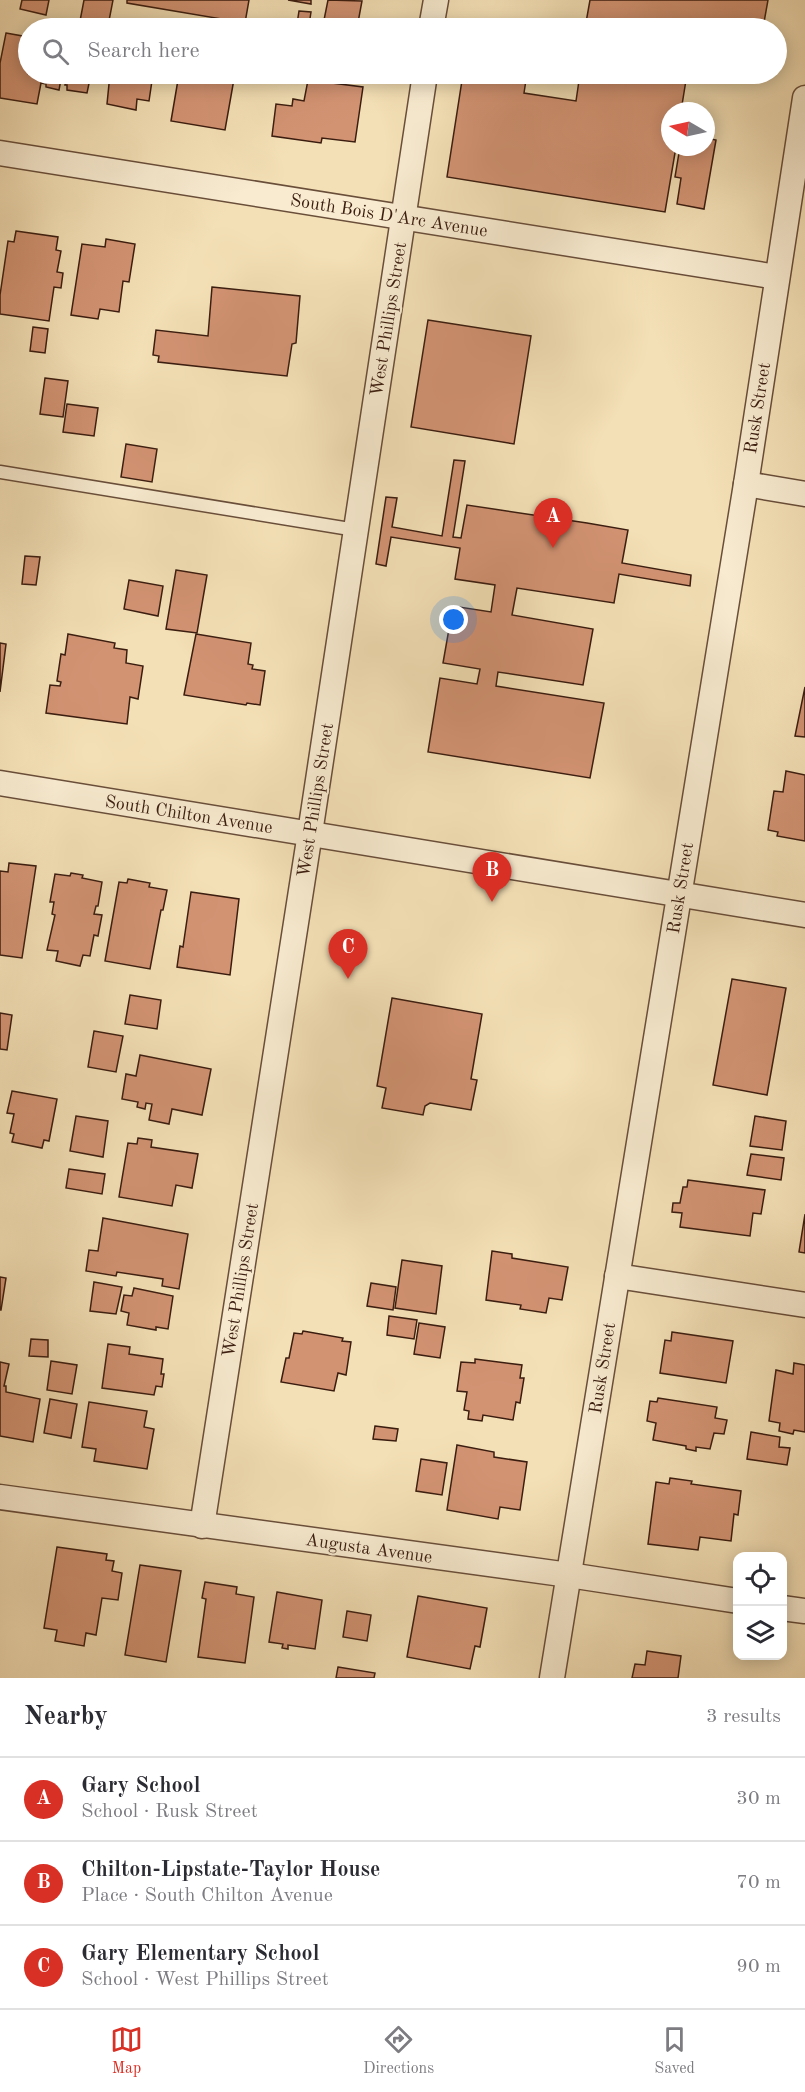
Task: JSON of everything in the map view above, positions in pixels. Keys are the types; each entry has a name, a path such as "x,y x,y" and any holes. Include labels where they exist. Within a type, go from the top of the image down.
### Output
{"street":[{"path":"433,18 436,0"},
{"name":"West Phillips Street","path":"202,1526 424,84"},
{"name":"Rusk Street","path":"552,1678 746,484 805,98"},
{"name":"South Bois D'Arc Avenue","path":"0,153 777,277"},
{"path":"746,484 805,494"},
{"name":"South Chilton Avenue","path":"0,783 805,915"},
{"path":"617,1276 805,1305"},
{"name":"Augusta Avenue","path":"0,1497 569,1575 733,1600"},
{"path":"787,1609 805,1611"}],"lane":[{"path":"0,472 356,530"}],"building":[{"path":"22,0 49,0 46,15 20,9"},
{"path":"84,0 113,0 110,18 81,18"},
{"path":"127,0 249,0 246,18 216,18 127,3"},
{"path":"288,0 311,0 311,4"},
{"path":"328,0 362,1 359,18 324,18"},
{"path":"590,0 768,0 765,18 587,18"},
{"path":"299,11 311,12 310,18 298,18"},
{"path":"6,33 18,35 18,84 41,84 37,104 0,98 0,63"},
{"path":"46,84 60,84 59,90 46,87"},
{"path":"89,84 87,93 67,90 67,85 65,85"},
{"path":"109,84 152,84 149,101 137,99 136,110 107,104"},
{"path":"177,84 233,84 225,130 171,121"},
{"path":"307,84 363,87 355,142 322,138 321,143 272,136 276,104 292,106 293,99 304,101"},
{"path":"461,84 525,84 524,93 576,101 579,84 685,84 682,102 661,102 661,156 674,156 665,212 447,177"},
{"path":"678,156 713,156 704,209 677,204 681,178 675,177"},
{"path":"16,231 58,237 56,250 61,251 57,272 63,273 61,288 54,287 49,321 0,314 0,295 8,241 14,242"},
{"path":"106,239 135,244 129,282 123,281 119,312 100,309 98,319 71,315 82,244 105,247"},
{"path":"212,287 300,296 296,343 292,344 287,376 158,362 159,356 153,355 156,330 208,336"},
{"path":"428,320 531,336 514,444 411,427"},
{"path":"33,327 48,329 45,353 30,351"},
{"path":"45,378 68,381 63,417 40,414"},
{"path":"67,404 98,408 94,436 63,432"},
{"path":"126,444 157,449 152,482 121,477"},
{"path":"454,460 465,461 453,537 461,538 467,505 587,523 628,530 622,563 691,575 690,586 619,574 614,603 517,588 512,615 593,629 583,685 498,672 496,686 604,703 590,778 428,752 440,678 477,684 480,669 443,663 453,606 491,612 495,585 455,579 460,548 391,537 386,566 376,564 386,497 397,498 392,527 442,536"},
{"path":"25,556 40,557 36,585 22,584"},
{"path":"176,570 207,575 197,633 166,629"},
{"path":"129,580 163,586 158,616 124,609"},
{"path":"68,634 115,643 114,648 127,650 126,663 143,666 138,699 130,697 127,724 46,713 50,685 60,686 61,682 57,681 61,654 65,655"},
{"path":"196,634 251,643 248,664 253,665 252,669 265,671 260,705 247,703 246,705 184,695"},
{"path":"0,643 6,644 0,692"},
{"path":"805,687 805,737 795,736"},
{"path":"786,771 805,775 805,841 777,836 778,832 768,830 774,791 783,792"},
{"path":"9,863 36,866 22,958 0,955 0,871 8,872"},
{"path":"71,873 102,882 98,906 94,914 102,915 98,936 94,935 90,956 83,955 80,966 56,961 58,951 47,950 55,915 52,914 54,902 50,902 55,874 70,876"},
{"path":"128,879 150,883 149,887 167,890 150,969 105,961 119,882 127,883"},
{"path":"191,892 239,899 230,975 177,967 180,946 183,947"},
{"path":"732,979 786,988 767,1095 713,1085"},
{"path":"130,995 161,1000 157,1029 125,1024"},
{"path":"392,998 482,1014 471,1079 477,1080 471,1110 430,1103 425,1106 423,1115 382,1108 386,1088 377,1086"},
{"path":"0,1013 12,1015 7,1050 0,1049"},
{"path":"94,1031 123,1036 116,1072 88,1067"},
{"path":"140,1055 211,1069 202,1115 172,1109 169,1124 149,1120 152,1104 146,1103 145,1109 137,1107 138,1102 122,1099 126,1074 136,1076"},
{"path":"12,1091 57,1099 49,1141 44,1140 42,1148 12,1142 14,1134 10,1133 14,1114 7,1113"},
{"path":"76,1116 108,1121 103,1157 70,1151"},
{"path":"755,1116 786,1121 782,1150 750,1146"},
{"path":"138,1138 152,1140 151,1147 198,1154 192,1188 176,1185 172,1206 119,1197 128,1143 137,1144"},
{"path":"751,1154 784,1158 781,1180 747,1175"},
{"path":"69,1169 105,1174 102,1194 66,1188"},
{"path":"688,1180 765,1190 761,1214 753,1213 750,1236 680,1227 682,1213 672,1212 673,1203 680,1203 683,1187 687,1187"},
{"path":"805,1214 805,1253 799,1252"},
{"path":"103,1218 188,1234 179,1289 162,1286 163,1279 117,1272 116,1276 86,1271 89,1250 98,1251"},
{"path":"492,1251 512,1254 512,1258 568,1267 562,1300 549,1298 546,1313 520,1309 521,1305 486,1300"},
{"path":"402,1260 442,1266 436,1314 395,1308"},
{"path":"0,1277 6,1278 1,1310 0,1310"},
{"path":"94,1282 122,1287 116,1314 90,1311"},
{"path":"371,1283 396,1287 393,1310 367,1306"},
{"path":"134,1288 173,1296 168,1329 156,1327 156,1330 127,1325 129,1313 121,1311 124,1295 132,1296"},
{"path":"389,1316 417,1320 414,1339 387,1335"},
{"path":"419,1323 445,1327 440,1358 414,1354"},
{"path":"303,1331 343,1338 342,1341 351,1342 346,1375 338,1373 334,1391 281,1382 294,1333 302,1334"},
{"path":"672,1332 733,1341 726,1383 660,1373 665,1340 671,1341"},
{"path":"31,1339 48,1340 48,1357 29,1356"},
{"path":"108,1344 130,1347 129,1354 163,1359 162,1387 156,1386 154,1395 102,1388"},
{"path":"475,1359 522,1365 520,1378 524,1378 520,1403 516,1402 513,1420 483,1415 482,1421 468,1419 469,1411 464,1410 467,1392 457,1391 461,1362 475,1363"},
{"path":"51,1361 77,1365 72,1394 47,1390"},
{"path":"0,1362 9,1364 4,1386 6,1386 6,1392 40,1399 33,1442 0,1436"},
{"path":"794,1363 805,1365 805,1432 794,1430 793,1434 779,1431 780,1423 769,1421 776,1370 793,1374"},
{"path":"658,1398 717,1407 715,1418 727,1420 724,1434 714,1433 710,1449 696,1447 696,1451 686,1449 686,1446 653,1440 656,1423 647,1421 650,1401 657,1402"},
{"path":"50,1399 77,1404 71,1438 44,1433"},
{"path":"89,1402 147,1411 144,1427 154,1429 147,1469 94,1461 96,1449 82,1447"},
{"path":"375,1426 398,1429 396,1441 373,1439"},
{"path":"751,1432 780,1437 779,1447 790,1448 787,1465 747,1459"},
{"path":"457,1445 494,1452 494,1457 527,1462 520,1510 500,1507 498,1519 447,1510"},
{"path":"421,1459 447,1463 442,1495 416,1491"},
{"path":"670,1478 692,1481 691,1484 741,1491 738,1515 734,1514 731,1541 700,1537 698,1550 648,1544 656,1482 669,1484"},
{"path":"57,1547 107,1554 106,1560 114,1561 112,1571 122,1573 118,1600 102,1598 96,1635 86,1633 84,1646 55,1641 57,1630 44,1628"},
{"path":"140,1565 181,1571 166,1662 125,1655"},
{"path":"205,1582 237,1587 236,1594 254,1597 245,1663 198,1657 206,1599 202,1598"},
{"path":"277,1592 322,1600 315,1649 288,1645 288,1649 282,1648 283,1644 269,1642"},
{"path":"418,1596 487,1608 480,1647 475,1646 470,1669 407,1657"},
{"path":"347,1611 371,1615 367,1641 343,1637"},
{"path":"647,1651 681,1656 678,1678 632,1678 635,1664 645,1665"},
{"path":"338,1667 375,1673 374,1678 336,1678"}],"place":[{"name":"Gary School","path":"553,548"},
{"name":"Chilton-Lipstate-Taylor House","path":"492,902"},
{"name":"Gary Elementary School","path":"348,979"}]}
